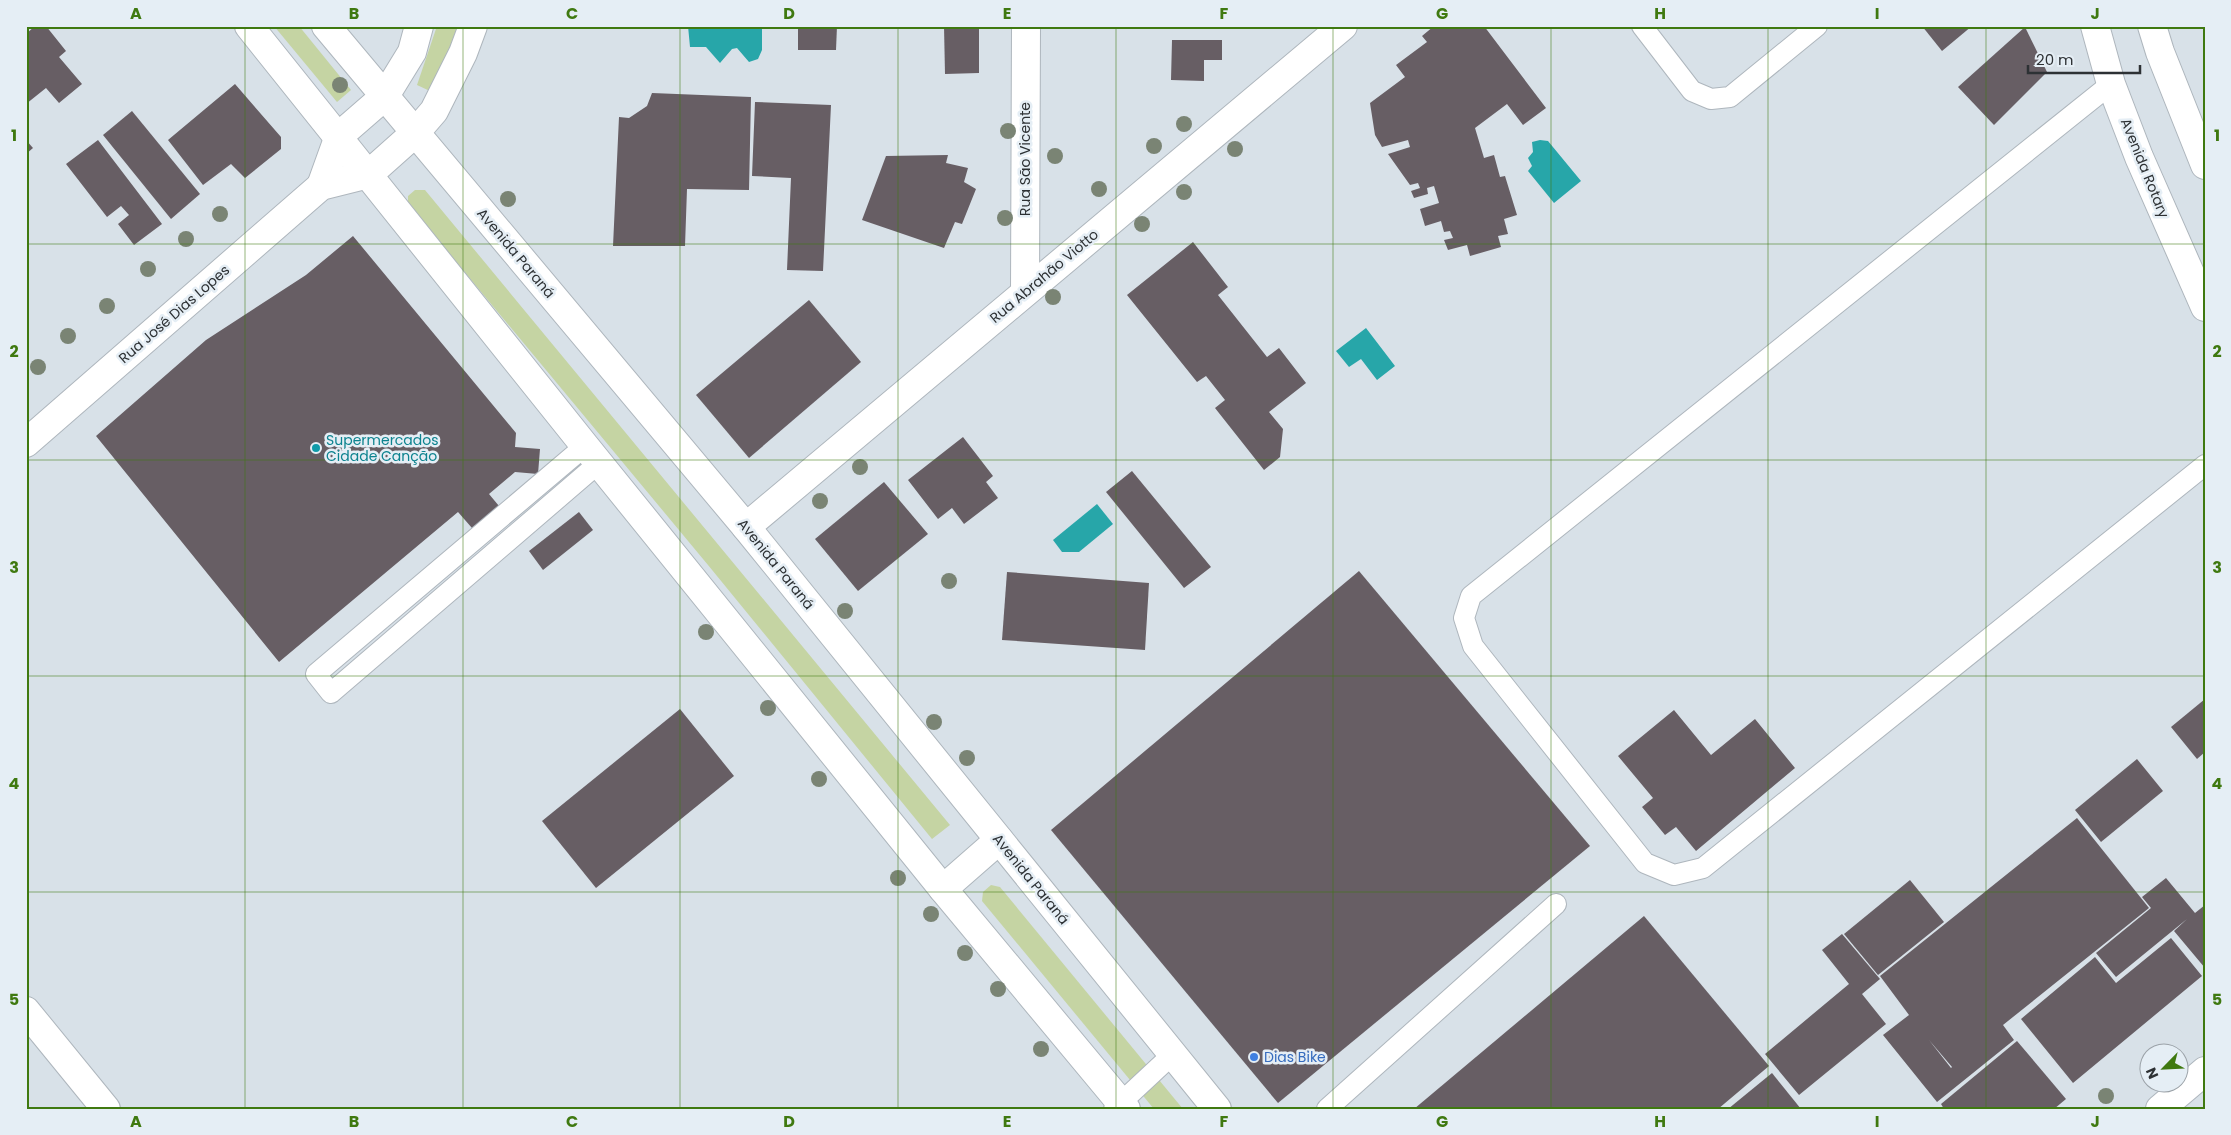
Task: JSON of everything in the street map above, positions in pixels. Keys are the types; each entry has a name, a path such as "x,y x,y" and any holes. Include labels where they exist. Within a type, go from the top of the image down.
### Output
{"main road":[{"path":"250,26 592,454 1120,1107"},
{"name":"Avenida Paraná","path":"326,26 746,527 1217,1109"},
{"path":"339,136 385,96 412,52 419,26"},
{"path":"370,174 415,133 442,99 473,26"},
{"name":"Rua São Vicente","path":"1025,292 1026,26"},
{"name":"Rua Abrahão Viotto","path":"746,527 1343,26"},
{"name":"Avenida Rotary","path":"2095,26 2112,84 2139,157 2205,307"},
{"path":"2152,26 2160,52 2205,165"},
{"name":"Rua José Dias Lopes","path":"321,186 339,136"},
{"name":"Rua José Dias Lopes","path":"26,443 321,186 370,174"},
{"path":"943,889 999,840"},
{"path":"26,1011 106,1109"},
{"path":"2160,1109 2205,1071"}],"lane":[{"path":"1642,26 1692,90 1711,99 1730,97 1816,26"},
{"path":"2112,84 1471,596 1464,618 1474,646 1646,863 1674,875 1703,868 2205,465"},
{"path":"592,454 331,693 316,674 592,454"},
{"path":"1327,1109 1556,904"},
{"path":"1120,1107 1173,1054"}],"green space":[{"path":"274,26 299,26 351,90 337,102"},
{"path":"437,26 457,26 453,42 432,92 417,85"},
{"path":"415,190 425,190 950,825 932,839 708,565 408,204 408,196"},
{"path":"991,885 1000,887 1183,1109 1154,1109 982,901 983,892"}],"water":[{"path":"688,26 762,26 762,50 758,59 749,62 737,48 732,49 720,63 706,47 690,47"},
{"path":"1548,141 1581,181 1554,203 1528,171 1532,166 1528,158 1533,152 1532,142"},
{"path":"1366,328 1395,366 1377,380 1361,359 1349,367 1336,351"},
{"path":"1097,504 1113,524 1079,552 1062,552 1053,540"}],"building":[{"path":"35,26 46,26 66,51 59,57 82,84 59,103 46,88 26,104 26,34"},
{"path":"798,26 837,26 836,50 798,50"},
{"path":"944,26 979,26 979,73 945,74"},
{"path":"1434,26 1484,26 1546,108 1523,125 1507,104 1475,128 1484,158 1494,155 1500,177 1505,176 1517,215 1504,219 1508,234 1498,236 1501,247 1470,256 1467,245 1448,250 1444,240 1453,238 1450,231 1444,232 1441,221 1425,226 1420,209 1439,203 1434,186 1427,188 1428,194 1414,198 1411,191 1420,188 1418,183 1410,185 1388,154 1410,147 1408,140 1382,147 1375,135 1370,103 1405,77 1396,65 1427,42 1422,36"},
{"path":"1922,26 1972,26 1942,51"},
{"path":"2025,27 2047,72 1994,125 1958,87"},
{"path":"1172,40 1222,40 1222,60 1204,60 1204,81 1171,80"},
{"path":"235,84 281,137 281,149 245,178 231,164 203,185 168,140"},
{"path":"652,93 751,97 749,190 687,189 685,246 613,246 619,117 629,118 647,106"},
{"path":"755,102 831,105 823,271 787,270 791,178 752,176"},
{"path":"132,111 200,194 171,219 103,135"},
{"path":"26,140 33,148 26,154"},
{"path":"98,140 162,224 134,245 118,224 129,215 121,206 107,217 66,164"},
{"path":"948,155 946,163 968,168 964,182 976,189 962,224 955,222 944,248 862,220 886,156"},
{"name":"Supermercados Cidade Canção","path":"353,236 516,433 515,447 540,449 538,474 515,472 489,494 499,506 472,528 458,512 279,662 96,436 206,340 306,275"},
{"path":"1193,242 1228,287 1218,295 1267,357 1279,348 1306,383 1269,412 1283,429 1280,457 1264,470 1215,408 1225,400 1206,376 1197,382 1127,295"},
{"path":"809,300 861,362 749,458 696,395"},
{"path":"963,437 993,476 986,482 998,498 964,524 952,508 938,519 908,480"},
{"path":"1132,471 1211,567 1184,588 1106,492"},
{"path":"884,482 928,534 858,591 815,539"},
{"path":"579,512 593,530 543,570 529,551"},
{"path":"1359,571 1590,846 1278,1103 1051,830"},
{"path":"1007,572 1149,583 1145,650 1002,640"},
{"path":"2205,699 2205,752 2197,759 2171,727"},
{"path":"680,709 734,776 596,888 542,821"},
{"path":"1674,710 1711,755 1755,719 1795,768 1696,851 1676,827 1665,835 1642,807 1653,798 1618,756"},
{"path":"2137,759 2163,791 2101,842 2075,810"},
{"path":"2077,818 2149,908 2003,1025 2014,1040 1937,1102 1883,1035 1909,1015 1880,976","holes":["1929,1040 1952,1067 1951,1068"]},
{"path":"2166,878 2195,913 2205,905 2205,968 2174,931 2187,919 2116,977 2096,953 2151,908 2142,897"},
{"path":"1910,880 1944,922 1878,975 1844,934"},
{"path":"1644,916 1769,1066 1718,1109 1414,1109"},
{"path":"1842,934 1880,979 1862,994 1886,1024 1799,1095 1765,1054 1849,984 1822,950"},
{"path":"2171,938 2202,976 2073,1083 2021,1019 2095,957 2116,983"},
{"path":"2017,1041 2066,1099 2054,1109 1944,1109 1941,1104"},
{"path":"1772,1073 1801,1109 1728,1109"}],"place":[{"name":"Supermercados Cidade Canção","path":"316,448"},
{"name":"Dias Bike","path":"1254,1057"}]}
